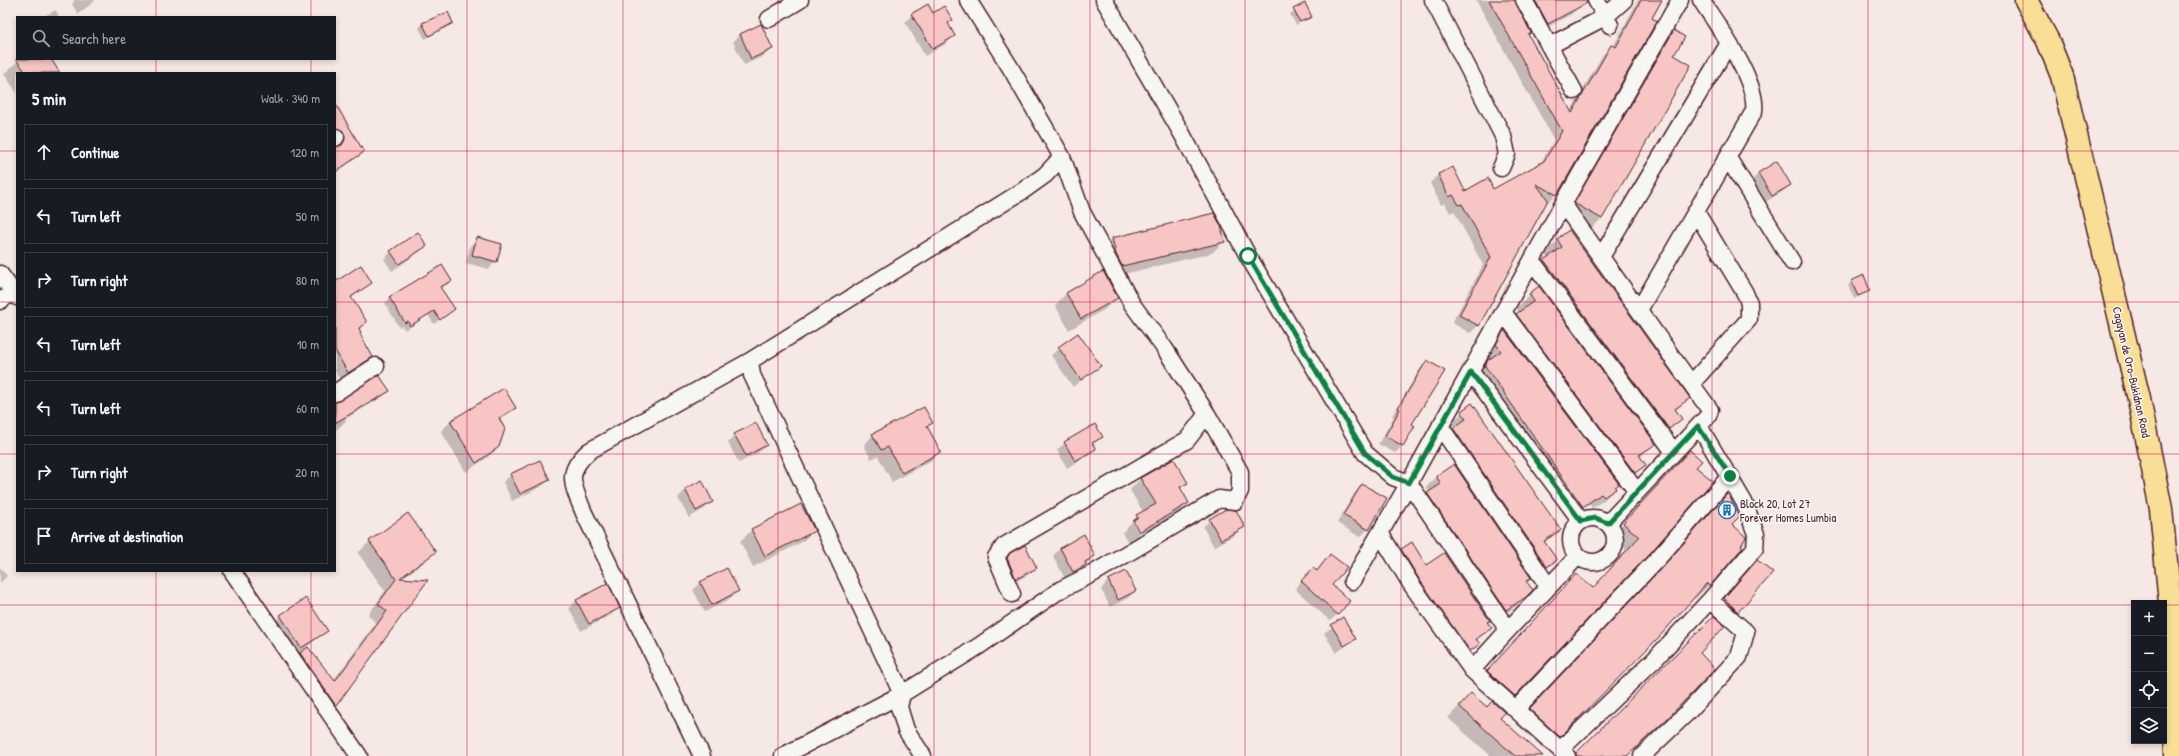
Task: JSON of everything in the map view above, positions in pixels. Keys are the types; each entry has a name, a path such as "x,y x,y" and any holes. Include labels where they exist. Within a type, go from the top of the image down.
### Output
{"main road":[{"name":"Cagayan de Oro-Bukidnon Road","path":"2026,0 2048,41 2062,76 2139,399 2161,509 2170,603 2176,756"}],"street":[{"path":"769,19 800,0"},
{"path":"783,756 902,694 979,646 1060,590 1094,573 1219,499 1235,501 1240,491 1240,472 1207,414 1165,349 1132,304 1082,212 1062,157 1010,67 968,0"},
{"path":"1104,0 1181,132 1248,256 1365,453 1393,477 1409,483 1508,630"},
{"path":"1433,0 1503,136 1508,154 1501,168"},
{"path":"1524,0 1574,91"},
{"path":"1596,0 1608,21"},
{"path":"1549,46 1608,21 1624,0"},
{"path":"1352,581 1409,483 1563,204 1680,0"},
{"path":"1639,310 1728,158 1750,118 1755,103 1752,91 1729,43 1701,0"},
{"path":"1601,257 1729,43"},
{"path":"702,756 584,513 573,486 572,476 579,460 589,451 750,361 1024,190 1045,175 1062,157"},
{"path":"1728,158 1792,262"},
{"path":"1563,204 1710,410 1708,416 1608,523"},
{"path":"1692,383 1749,319 1750,311 1745,293 1696,212"},
{"path":"1532,261 1674,452"},
{"path":"0,274 10,297"},
{"path":"1503,312 1637,492"},
{"path":"750,361 752,375 902,694 899,707 906,730 923,756"},
{"path":"336,392 376,366"},
{"path":"1471,372 1581,521"},
{"path":"1012,594 996,557 1004,546 1187,440 1207,414"},
{"path":"1440,426 1548,586"},
{"path":"1380,533 1411,584 1472,670 1564,753 1710,600 1755,548 1756,534 1752,522 1730,476 1698,426"},
{"path":"1516,709 1660,556 1730,476"},
{"path":"1595,518 1608,523 1614,531 1616,542 1610,555 1606,559 1596,563 1586,562 1577,557 1572,548 1570,538 1574,529 1581,521 1595,518"},
{"path":"1472,670 1548,586 1577,557"},
{"path":"233,572 359,756"},
{"path":"1642,756 1687,713 1739,657 1746,632 1710,600"}],"building":[{"path":"1489,0 1515,0 1531,33 1528,34 1572,113 1611,45 1616,47 1641,0 1662,0 1652,18 1657,21 1557,195 1536,184 1548,200 1479,326 1459,315 1491,257 1462,204 1459,205 1453,195 1449,197 1438,174 1453,167 1465,191 1488,178 1493,189 1544,161 1562,131"},
{"path":"1535,0 1587,0 1587,3 1548,24"},
{"path":"1305,3 1312,17 1300,22 1293,9"},
{"path":"928,4 933,13 944,6 953,20 948,23 955,36 933,49 911,14"},
{"path":"448,12 453,23 429,36 422,23"},
{"path":"761,24 773,49 751,59 740,34"},
{"path":"1674,30 1685,37 1674,55 1691,65 1602,219 1574,203"},
{"path":"17,60 52,60 59,72 25,72"},
{"path":"336,105 364,152 336,171 336,147 342,145 345,139 343,131 336,128"},
{"path":"1777,161 1791,185 1772,196 1758,173"},
{"path":"1214,213 1221,226 1225,242 1122,266 1116,254 1112,238"},
{"path":"1569,230 1690,398 1675,409 1682,419 1669,429 1544,260 1562,247 1557,239"},
{"path":"418,232 427,246 399,264 390,251"},
{"path":"477,237 502,244 497,262 472,255"},
{"path":"361,265 372,283 351,297 367,322 359,328 360,334 373,357 348,373 336,352 336,281"},
{"path":"442,265 452,281 440,287 455,309 440,320 434,311 410,326 408,321 405,323 389,297"},
{"path":"1103,271 1118,298 1081,319 1066,293"},
{"path":"1864,275 1870,291 1858,296 1851,281"},
{"path":"1539,286 1656,444 1639,455 1646,465 1635,473 1516,314 1534,301 1529,294"},
{"path":"1504,330 1619,484 1615,487 1616,489 1604,497 1601,494 1583,507 1485,366 1488,360 1501,351 1496,344"},
{"path":"1078,333 1101,366 1081,380 1058,347"},
{"path":"1427,360 1445,371 1412,424 1415,426 1403,446 1385,436 1400,409 1398,408"},
{"path":"379,375 390,391 336,422 336,401"},
{"path":"504,388 516,408 499,418 505,429 499,447 476,463 450,421"},
{"path":"1472,403 1561,530 1544,541 1557,560 1547,567 1453,428 1466,419 1461,411"},
{"path":"924,407 933,423 927,426 941,452 902,473 888,447 881,450 872,434"},
{"path":"756,423 767,445 746,456 734,434"},
{"path":"1095,424 1103,437 1092,443 1096,449 1075,461 1064,442"},
{"path":"1690,450 1702,461 1696,467 1713,481 1653,550 1515,696 1487,671 1576,574 1593,588 1639,537 1623,523"},
{"path":"1174,459 1188,483 1180,487 1189,503 1139,532 1133,521 1138,518 1136,515 1156,504 1140,478"},
{"path":"540,460 550,480 520,494 510,474"},
{"path":"1454,464 1531,578 1526,581 1533,590 1526,597 1506,610 1427,493 1441,484 1436,476"},
{"path":"702,480 713,502 696,511 685,489"},
{"path":"1362,484 1387,498 1369,530 1343,515"},
{"path":"1728,493 1739,517 1732,524 1746,537 1741,546 1743,547 1710,586 1707,583 1659,637 1560,737 1529,709 1667,562"},
{"path":"801,504 815,531 765,556 751,529"},
{"path":"1226,509 1236,510 1245,527 1221,540 1209,519"},
{"path":"408,513 436,552 400,578 428,580 336,706 300,653 308,647 335,681 387,611 378,604 396,579 369,541"},
{"path":"1084,534 1095,556 1085,562 1086,565 1073,572 1060,548"},
{"path":"1412,542 1426,565 1444,553 1490,621 1487,622 1492,628 1476,639 1480,644 1470,651 1419,579 1401,549"},
{"path":"1025,545 1037,568 1016,579 1007,558 1010,553"},
{"path":"1330,554 1347,567 1332,585 1350,601 1338,615 1301,581 1313,568 1317,571"},
{"path":"1757,560 1773,573 1738,612 1724,598"},
{"path":"727,568 739,591 712,605 700,582"},
{"path":"1126,571 1136,591 1118,600 1108,580"},
{"path":"608,583 620,608 589,624 576,600"},
{"path":"306,598 328,631 301,648 280,615"},
{"path":"1714,616 1725,626 1700,653 1715,669 1668,718 1627,756 1576,756 1576,753"},
{"path":"1343,617 1356,639 1344,646 1331,625"},
{"path":"1471,693 1487,707 1492,701 1505,713 1500,718 1543,756 1515,756 1459,706"}],"place":[{"name":"Block 20, Lot 27 Forever Homes Lumbia","path":"1727,510"}],"route":[{"path":"1248,256 1365,453 1393,477 1409,483 1471,372 1581,521 1587,518 1595,518 1602,519 1608,523 1698,426 1730,476"}]}
